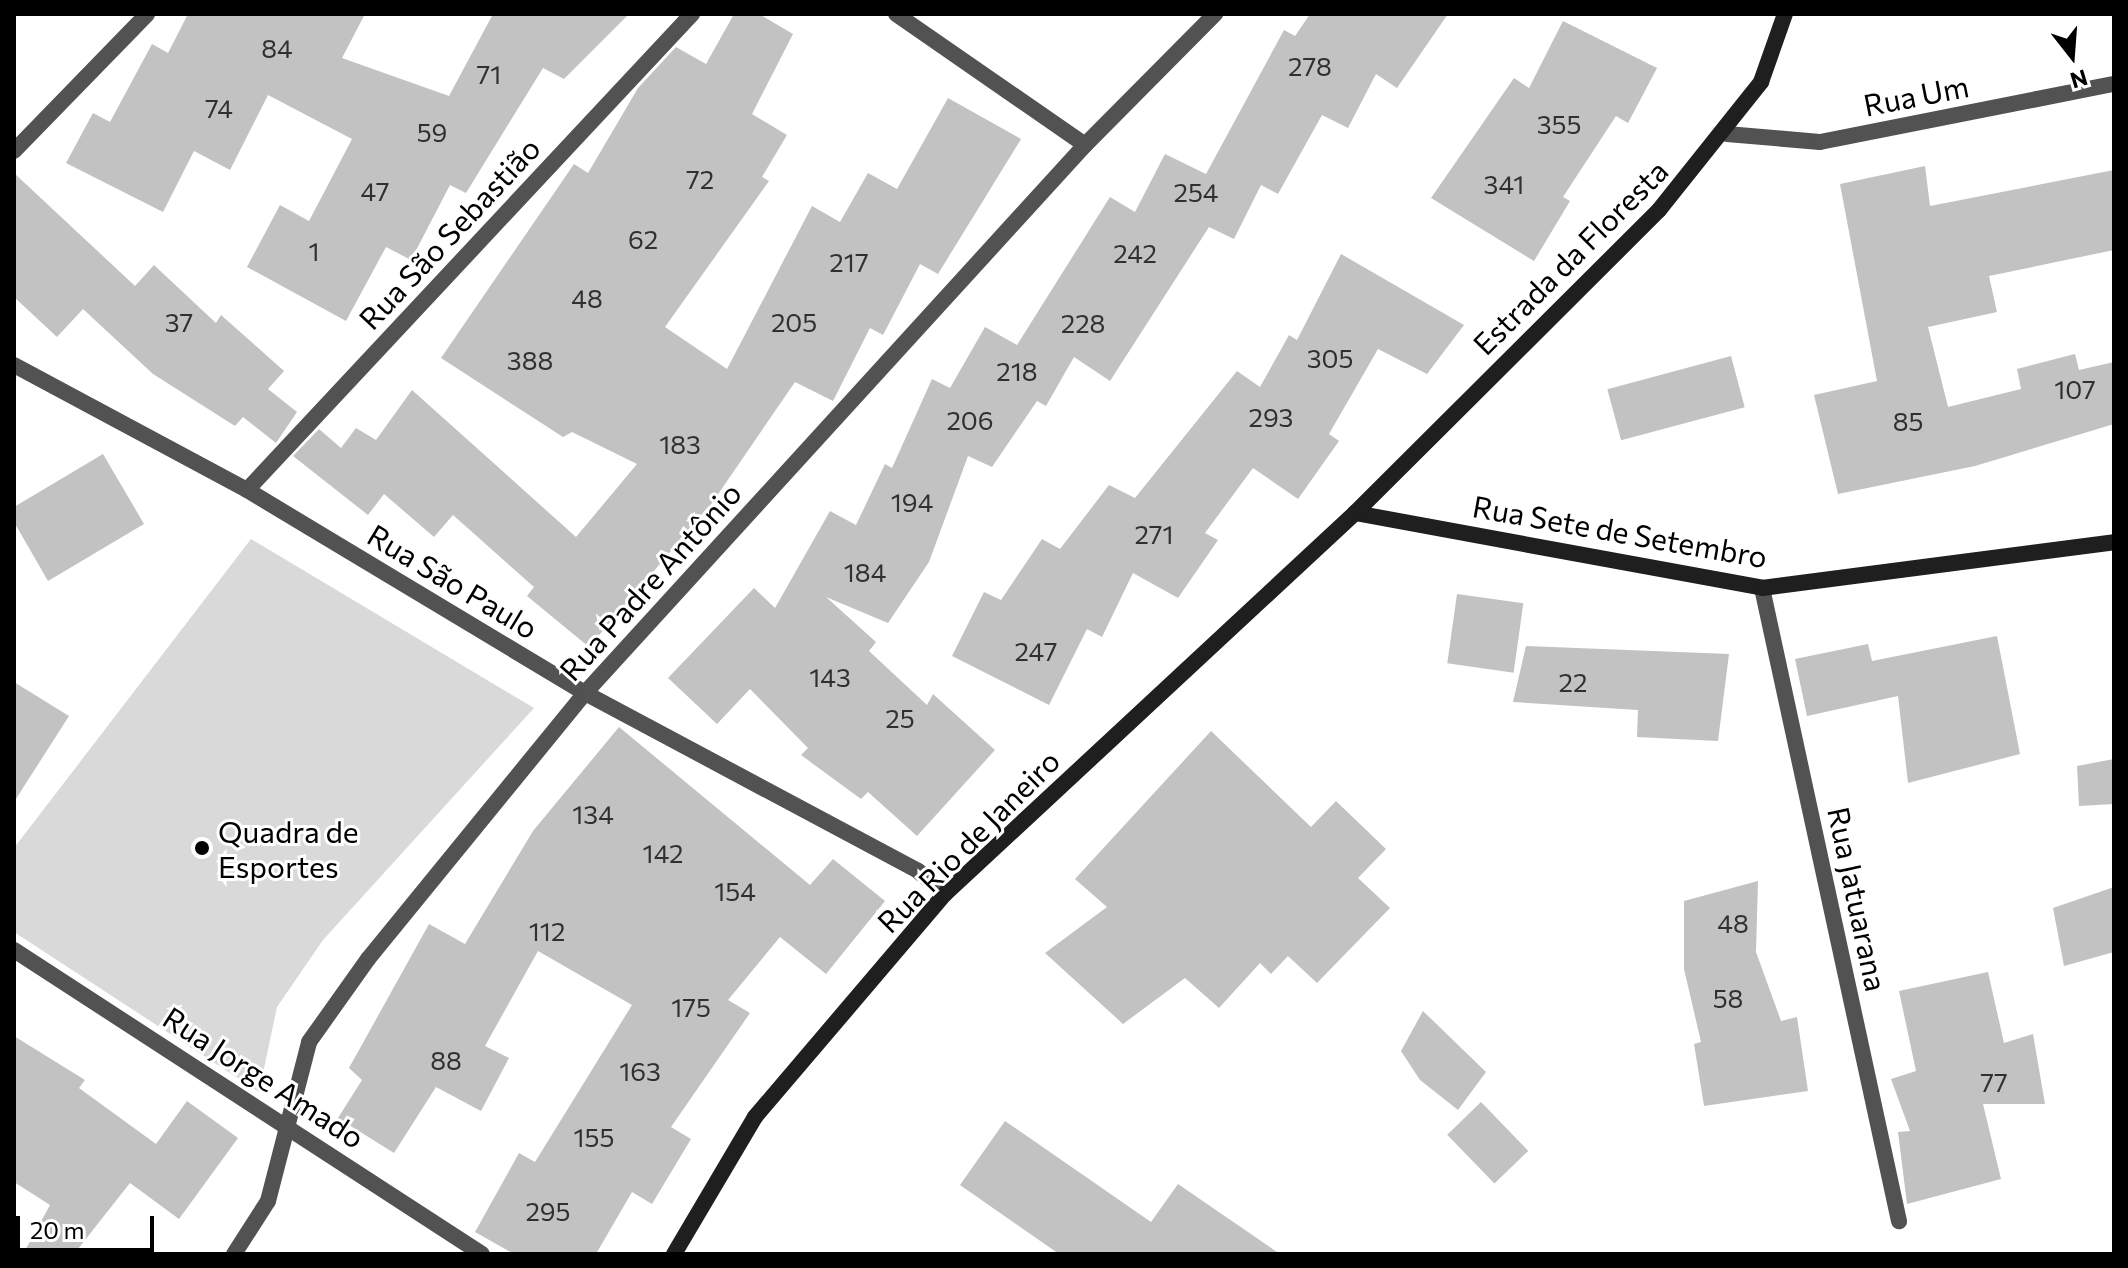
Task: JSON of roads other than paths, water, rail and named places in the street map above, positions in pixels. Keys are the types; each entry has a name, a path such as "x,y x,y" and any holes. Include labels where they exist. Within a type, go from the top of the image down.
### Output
{"main road":[{"name":"Estrada da Floresta","path":"1355,513 1727,134 1761,82 1785,14"},
{"name":"Rua Sete de Setembro","path":"1355,513 1762,588 2114,542"},
{"name":"Rua Rio de Janeiro","path":"674,1254 755,1117 945,894 1355,513"}],"street":[{"path":"14,151 147,14"},
{"name":"Rua São Sebastião","path":"247,490 692,14"},
{"path":"896,14 1085,145"},
{"name":"Rua Padre Antônio","path":"234,1254 268,1201 283,1121 317,1030 585,693 1085,145 1215,14"},
{"name":"Rua Um","path":"1727,134 1820,142 2114,84"},
{"name":"Rua São Paulo","path":"14,365 247,490 585,693 918,871 945,894"},
{"name":"Rua Jatuarana","path":"1762,588 1899,1221"},
{"name":"Rua Jorge Amado","path":"14,950 283,1121 482,1254"}],"place":[{"name":"Quadra de Esportes","path":"202,848"}]}
